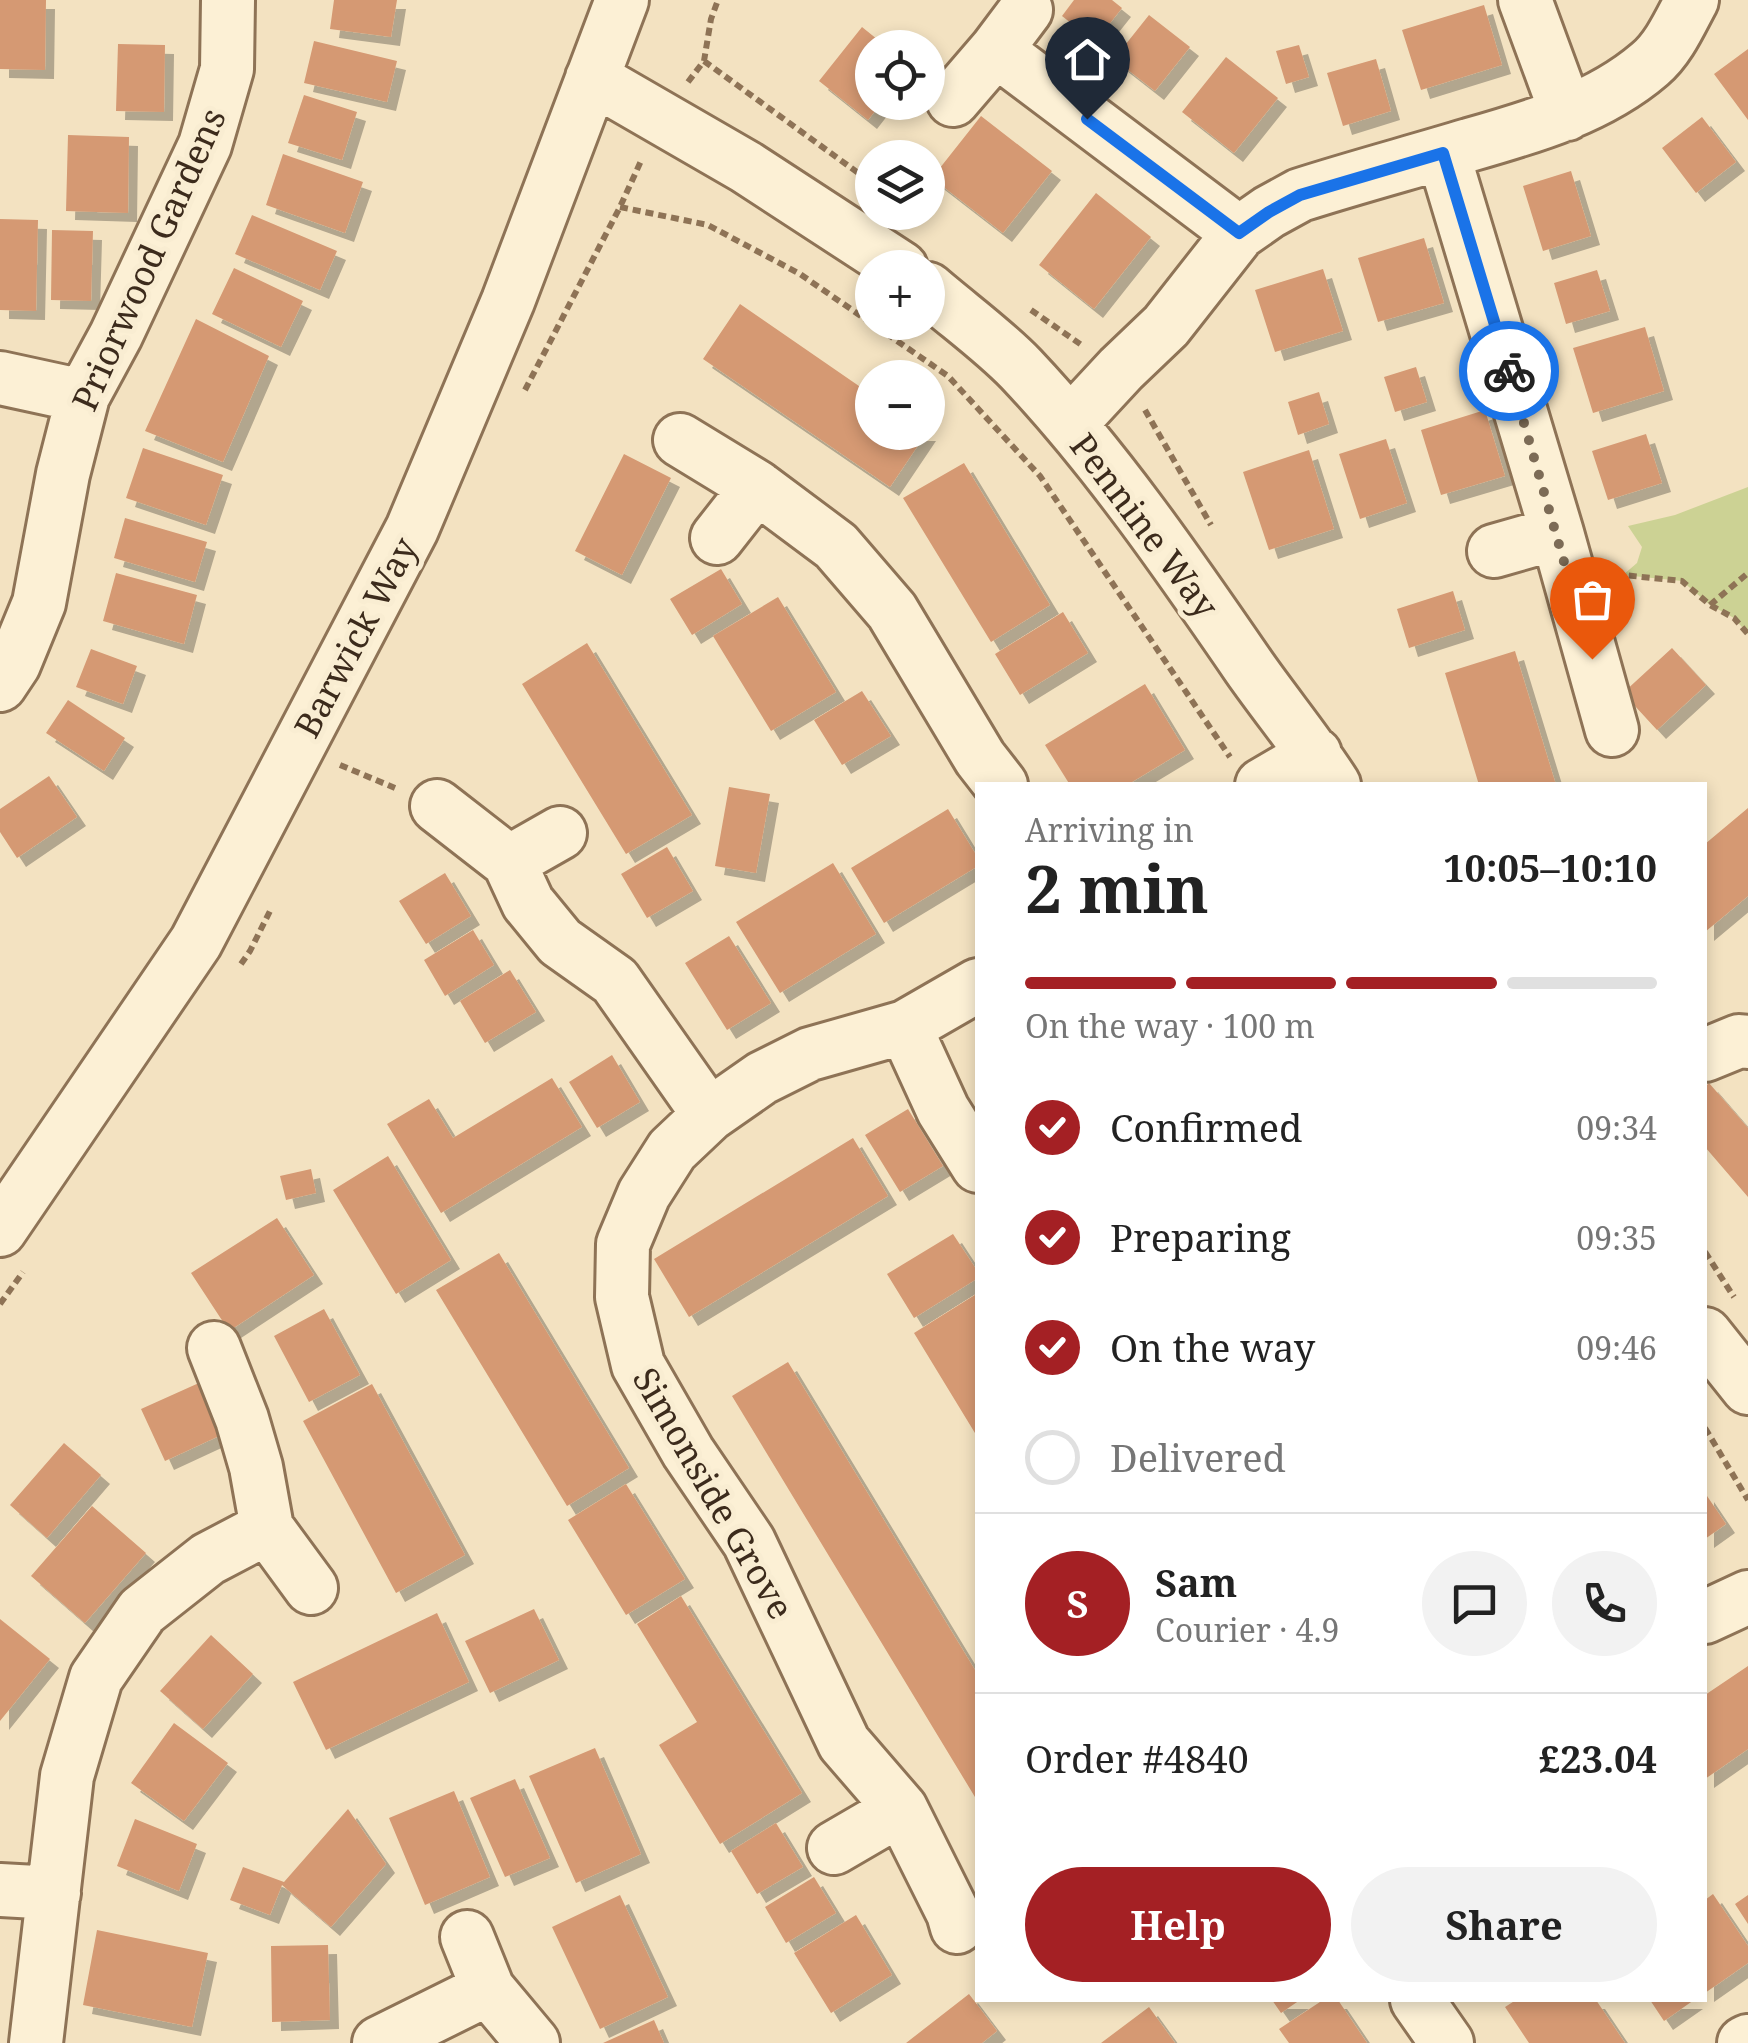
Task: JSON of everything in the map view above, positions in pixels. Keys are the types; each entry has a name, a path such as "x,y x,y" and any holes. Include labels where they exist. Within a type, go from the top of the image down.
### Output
{"street":[{"name":"Priorwood Gardens","path":"0,685 14,664 39,603 62,474 82,396 116,335 205,145 227,69 228,0"},
{"name":"Barwick Way","path":"0,1230 196,942 412,529 508,302 622,0"},
{"path":"1524,0 1567,114"},
{"path":"1070,424 1166,326 1239,233 1269,212 1300,195 1567,114 1653,62 1692,0"},
{"path":"953,100 1011,30 1239,233"},
{"path":"592,78 746,167 873,250"},
{"path":"1443,153 1612,730"},
{"name":"Pennine Way","path":"945,304 1018,366 1070,424 1170,555 1324,770"},
{"path":"0,378 82,396"},
{"path":"680,440 758,487 836,546 892,611 980,758 999,782"},
{"path":"717,538 758,487"},
{"path":"1494,551 1557,534"},
{"path":"1251,777 1324,770"},
{"path":"437,806 509,862 528,903 560,942 615,980 708,1115"},
{"path":"509,862 560,834"},
{"name":"Simonside Grove","path":"957,1927 901,1809 844,1743 749,1542 688,1452 638,1365 622,1297 623,1244 644,1194 672,1150 708,1115 762,1078 810,1054 905,1027 975,987"},
{"path":"905,1027 943,1110 975,1161"},
{"path":"1721,1318 1748,1388"},
{"path":"214,1348 242,1419 267,1528 311,1588"},
{"path":"36,2043 68,1776 96,1678 142,1612 208,1558 267,1528"},
{"path":"1707,1616 1748,1598"},
{"path":"834,1848 901,1809"},
{"path":"0,1890 54,1893"},
{"path":"467,1937 488,1989 532,2043"},
{"path":"379,2043 488,1989"},
{"path":"1418,2002 1447,2043"}],"path":[{"path":"704,61 855,171"},
{"path":"620,206 708,225 800,274 948,376 1040,476 1251,777"},
{"path":"1710,604 1748,572"},
{"path":"1572,588 1622,575 1682,581 1734,618 1748,634"},
{"path":"340,765 437,806"},
{"path":"1707,1260 1721,1318"},
{"path":"1707,1431 1748,1500"}],"green space":[{"path":"1748,487 1748,634 1734,618 1710,605 1682,581 1623,575 1637,563 1642,547 1628,526 1675,515"}],"building":[{"path":"0,0 46,0 45,70 0,69"},
{"path":"334,0 397,0 391,37 330,29"},
{"path":"1074,0 1112,0 1122,8 1095,42 1062,16"},
{"path":"1484,5 1502,65 1421,90 1402,30"},
{"path":"1149,15 1190,47 1155,91 1114,59"},
{"path":"855,36 855,110 819,81"},
{"path":"314,41 397,61 387,102 304,83"},
{"path":"118,44 165,45 164,112 116,111"},
{"path":"1299,45 1309,77 1286,84 1276,51"},
{"path":"1748,49 1748,120 1714,74"},
{"path":"1226,57 1278,98 1234,153 1182,112"},
{"path":"1376,59 1391,111 1343,126 1327,73"},
{"path":"304,95 357,112 342,160 288,143"},
{"path":"981,116 1052,171 1003,233 945,188 945,162"},
{"path":"1702,117 1736,162 1696,193 1662,148"},
{"path":"68,135 129,137 128,213 66,211"},
{"path":"283,154 363,182 345,233 266,205"},
{"path":"1571,171 1591,236 1543,251 1523,186"},
{"path":"1096,193 1151,237 1094,309 1039,265"},
{"path":"252,215 337,251 320,290 235,254"},
{"path":"0,219 38,220 36,311 0,310"},
{"path":"52,230 93,231 91,301 51,300"},
{"path":"1424,238 1444,303 1378,322 1358,258"},
{"path":"234,268 303,301 281,347 212,314"},
{"path":"1323,269 1343,331 1275,352 1255,290"},
{"path":"1597,270 1610,311 1566,324 1554,283"},
{"path":"740,304 855,383 855,450 915,450 890,487 703,359"},
{"path":"196,319 269,356 223,462 145,431"},
{"path":"1645,327 1664,391 1593,413 1573,348"},
{"path":"1416,367 1427,402 1395,412 1384,377"},
{"path":"1319,392 1329,424 1298,435 1288,402"},
{"path":"1485,410 1505,476 1441,495 1421,430"},
{"path":"1646,434 1662,483 1608,500 1592,451"},
{"path":"1386,439 1407,503 1360,519 1339,454"},
{"path":"143,448 223,475 206,525 126,498"},
{"path":"1309,450 1334,529 1269,550 1243,472"},
{"path":"624,454 671,478 622,575 575,551"},
{"path":"964,463 1050,605 991,642 903,498"},
{"path":"125,518 207,542 195,582 114,558"},
{"path":"721,569 742,604 692,635 670,599"},
{"path":"116,573 197,595 184,644 103,621"},
{"path":"1453,591 1465,630 1409,648 1397,609"},
{"path":"778,597 836,692 771,731 713,636"},
{"path":"1063,612 1088,653 1020,695 995,654"},
{"path":"587,643 692,815 626,854 522,684"},
{"path":"1672,648 1706,685 1657,730 1623,693"},
{"path":"91,649 137,666 123,704 76,687"},
{"path":"1515,651 1555,782 1478,782 1445,673"},
{"path":"1145,684 1185,750 1132,782 1068,782 1045,745"},
{"path":"862,691 891,736 842,765 814,720"},
{"path":"68,700 125,738 104,771 46,733"},
{"path":"49,776 77,817 17,858 0,832 0,809"},
{"path":"729,787 770,794 756,873 715,866"},
{"path":"1748,808 1748,896 1707,930 1707,842"},
{"path":"948,809 975,853 975,868 884,923 851,868"},
{"path":"667,847 693,891 647,918 621,874"},
{"path":"833,863 876,934 780,993 736,922"},
{"path":"445,873 471,916 426,944 399,901"},
{"path":"473,930 494,965 445,996 424,960"},
{"path":"729,936 771,1003 727,1030 685,963"},
{"path":"510,970 536,1012 485,1043 460,1001"},
{"path":"612,1055 640,1102 597,1128 569,1082"},
{"path":"552,1078 582,1127 441,1213 387,1124 429,1099 453,1138"},
{"path":"1707,1085 1748,1128 1748,1197 1707,1149"},
{"path":"908,1109 943,1166 900,1192 865,1135"},
{"path":"853,1138 888,1196 689,1317 654,1259"},
{"path":"388,1156 451,1260 396,1294 333,1190"},
{"path":"311,1169 316,1193 286,1200 280,1176"},
{"path":"277,1218 314,1275 229,1331 191,1273"},
{"path":"953,1234 975,1267 975,1280 914,1318 887,1274"},
{"path":"499,1253 629,1468 567,1506 436,1290"},
{"path":"975,1295 975,1433 914,1333"},
{"path":"324,1309 360,1375 309,1402 274,1336"},
{"path":"788,1362 975,1670 975,1797 732,1396"},
{"path":"210,1378 234,1429 165,1461 141,1409"},
{"path":"372,1384 465,1555 396,1593 303,1421"},
{"path":"64,1443 101,1475 47,1538 10,1505"},
{"path":"626,1484 685,1579 626,1615 568,1520"},
{"path":"1707,1496 1726,1524 1707,1538"},
{"path":"92,1506 146,1553 85,1623 31,1576"},
{"path":"681,1596 802,1793 720,1844 659,1745 697,1722 637,1624"},
{"path":"534,1609 559,1660 490,1693 465,1641"},
{"path":"437,1613 469,1682 326,1750 293,1682"},
{"path":"0,1619 50,1659 0,1721"},
{"path":"211,1635 253,1674 203,1729 160,1691"},
{"path":"1748,1666 1748,1749 1707,1778 1707,1694"},
{"path":"174,1723 228,1763 184,1821 131,1783"},
{"path":"595,1748 641,1854 576,1883 529,1776"},
{"path":"515,1779 550,1858 505,1877 470,1798"},
{"path":"454,1791 490,1877 425,1905 389,1818"},
{"path":"348,1809 386,1864 331,1927 282,1885 270,1915 230,1900 243,1867 284,1882"},
{"path":"135,1819 197,1844 179,1891 117,1866"},
{"path":"776,1823 803,1867 757,1894 731,1851"},
{"path":"814,1877 836,1913 786,1943 765,1907"},
{"path":"1713,1894 1748,1946 1748,1963 1707,1992 1707,1898"},
{"path":"620,1895 668,1997 600,2029 552,1927"},
{"path":"1748,1895 1748,1924 1735,1904"},
{"path":"856,1915 892,1975 831,2013 794,1953"},
{"path":"97,1930 208,1953 192,2027 83,2005"},
{"path":"328,1945 330,2020 272,2022 271,1946"},
{"path":"969,1994 997,2031 982,2043 906,2043"},
{"path":"1273,2002 1297,2002 1281,2013"},
{"path":"1320,2002 1339,2002 1367,2043 1289,2043 1279,2029"},
{"path":"1513,2002 1597,2002 1625,2043 1529,2043 1505,2007"},
{"path":"1651,2002 1691,2002 1664,2021"},
{"path":"1149,2007 1175,2043 1101,2043"},
{"path":"654,2020 664,2043 603,2043"}],"way so far":[{"path":"1509,371 1592,659"}],"route":[{"path":"1087,119 1239,233 1300,195 1443,153 1509,371"}]}
